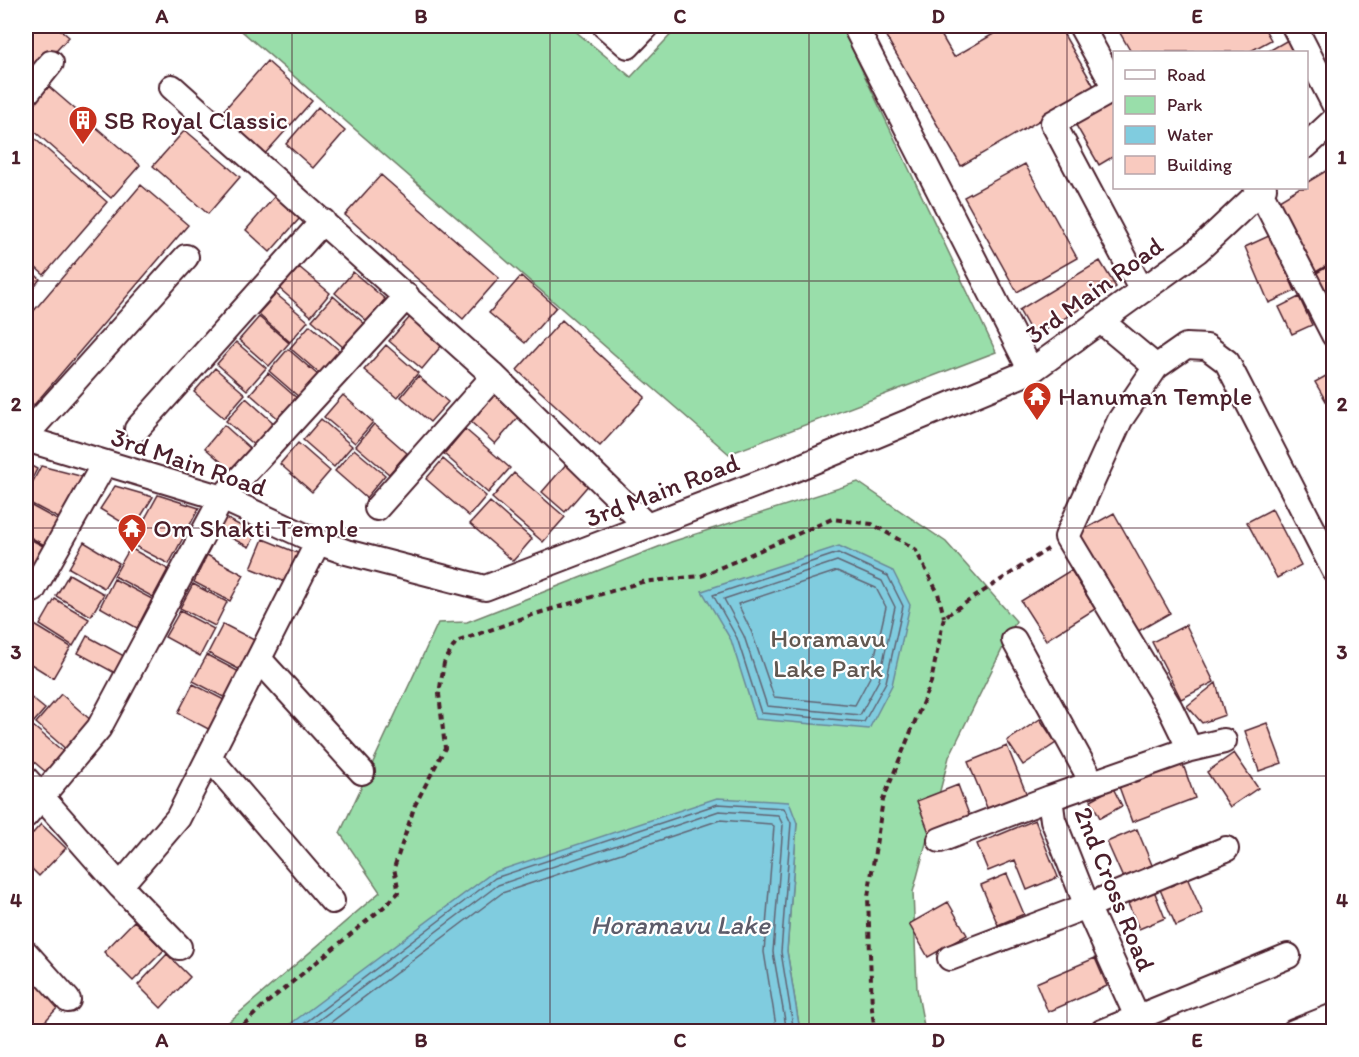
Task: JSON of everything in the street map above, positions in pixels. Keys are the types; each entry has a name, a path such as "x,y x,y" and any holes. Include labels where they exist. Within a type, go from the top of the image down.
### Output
{"street":[{"path":"605,26 628,46 647,26"},
{"path":"855,26 1031,371"},
{"path":"1081,26 1113,85"},
{"path":"1294,26 1307,51"},
{"path":"1308,53 1334,104"},
{"path":"26,94 51,63"},
{"path":"172,87 494,376 647,526"},
{"path":"1113,88 1053,123 1142,291"},
{"path":"1308,144 1334,120"},
{"path":"1262,189 1334,335"},
{"name":"3rd Main Road","path":"26,437 104,464 222,498 318,542 346,552 485,588 783,474 1031,371 1197,251 1262,189"},
{"path":"137,429 323,221"},
{"path":"26,437 186,257"},
{"path":"26,814 33,788 99,728 222,498 407,296"},
{"path":"1101,321 1156,367"},
{"path":"1190,749 1170,708 1067,537 1120,420 1156,367 1186,346 1207,347 1227,362 1334,570"},
{"path":"377,508 494,376"},
{"path":"33,590 104,464"},
{"path":"120,886 178,819 318,542"},
{"path":"1014,640 1092,782"},
{"path":"259,659 362,772"},
{"name":"2nd Cross Road","path":"1141,1025 1087,906 1053,820 1050,798 1190,749 1224,741"},
{"path":"209,757 332,901"},
{"path":"33,788 120,886 179,947"},
{"path":"940,840 1050,798"},
{"path":"950,958 1087,906 1226,849"},
{"path":"26,953 68,1000"},
{"path":"1102,1032 1141,1025 1288,956"},
{"path":"1294,1032 1334,1016"}],"path":[{"path":"236,1032 263,1006 399,892 394,868 415,805 445,748 439,694 444,663 456,642 532,615 642,582 701,576 832,519 872,524 915,549 938,593 944,617 931,682 883,801 868,897 872,1009 875,1032"},
{"path":"944,617 1067,537"}],"green space":[{"path":"236,26 569,26 631,77 679,26 841,26 996,352 729,454"},
{"name":"Horamavu Lake Park","path":"858,482 946,542 1016,621 949,757 913,892 917,989 925,1031 800,1031 787,951 797,823 293,1022 285,1031 217,1032 380,892 340,833 438,623 467,622 671,542"}],"water":[{"path":"839,546 893,571 910,605 892,685 869,729 756,719 731,640 702,591"},
{"name":"Horamavu Lake","path":"717,798 789,802 797,823 787,951 800,1031 285,1031 293,1022 492,873"}],"building":[{"path":"26,26 56,26 69,37 35,74 26,66"},
{"path":"880,26 936,26 954,57 1007,26 1059,26 1095,88 961,166"},
{"path":"1116,26 1263,26 1271,40 1251,51 1130,51"},
{"path":"1293,37 1301,51 1269,51"},
{"path":"267,61 312,101 263,156 218,117"},
{"name":"SB Royal Classic","path":"47,85 140,165 111,198 26,124 26,111"},
{"path":"1113,97 1113,157 1099,165 1073,120"},
{"path":"318,107 345,131 313,168 286,144"},
{"path":"185,130 240,177 208,214 153,166"},
{"path":"26,131 107,202 44,275 26,259"},
{"path":"1025,164 1077,258 1017,292 964,197"},
{"path":"1334,166 1334,261 1311,275 1274,203 1297,189 1308,189 1308,182"},
{"path":"381,175 499,278 463,319 345,215"},
{"path":"141,185 188,225 34,405 26,398 26,320"},
{"path":"275,196 300,218 270,252 246,230"},
{"path":"1271,235 1295,291 1269,303 1245,247"},
{"path":"1100,261 1116,287 1034,337 1019,310"},
{"path":"1334,263 1334,301 1327,305 1311,276"},
{"path":"26,266 40,279 26,297"},
{"path":"299,267 330,293 311,316 280,289"},
{"path":"353,272 385,299 367,321 335,293"},
{"path":"521,276 556,307 525,343 489,313"},
{"path":"276,294 308,321 290,342 258,314"},
{"path":"333,296 365,324 344,348 312,320"},
{"path":"1299,297 1312,325 1292,334 1279,307"},
{"path":"259,317 289,343 269,366 239,340"},
{"path":"410,317 442,345 422,369 389,341"},
{"path":"562,320 645,397 600,446 517,370"},
{"path":"310,325 340,351 320,374 290,348"},
{"path":"236,342 266,368 247,390 217,364"},
{"path":"386,345 418,373 397,398 364,370"},
{"path":"288,349 319,376 300,398 269,371"},
{"path":"215,368 245,394 224,418 194,392"},
{"path":"1333,372 1334,374 1334,415 1315,382"},
{"path":"268,373 299,400 281,421 250,394"},
{"path":"418,376 448,402 430,422 401,397"},
{"path":"495,394 520,415 495,444 471,422"},
{"path":"343,395 373,422 355,443 324,417"},
{"path":"246,398 276,425 257,448 226,421"},
{"path":"321,419 352,446 334,467 303,440"},
{"path":"374,424 407,453 389,474 356,446"},
{"path":"224,425 252,450 233,472 205,448"},
{"path":"465,429 510,468 488,493 444,454"},
{"path":"298,443 330,471 312,492 280,464"},
{"path":"354,449 385,475 366,498 335,471"},
{"path":"443,459 486,496 469,516 426,479"},
{"path":"568,462 591,482 565,512 542,492"},
{"path":"26,463 37,469 26,490"},
{"path":"41,466 84,477 62,520 26,501 26,495"},
{"path":"514,473 565,517 543,542 492,498"},
{"path":"115,486 153,497 133,529 100,509"},
{"path":"158,495 199,508 169,564 131,544"},
{"path":"490,502 532,539 513,561 470,524"},
{"path":"26,503 61,522 48,547 26,535"},
{"path":"1272,509 1301,565 1277,578 1247,522"},
{"path":"1114,513 1170,613 1135,633 1078,533"},
{"path":"224,517 256,534 249,547 217,531"},
{"path":"26,537 47,548 34,574 26,570"},
{"path":"263,539 305,556 293,585 251,568"},
{"path":"84,542 119,563 104,588 69,568"},
{"path":"130,548 168,569 153,597 114,576"},
{"path":"207,555 244,575 230,601 194,582"},
{"path":"1071,570 1095,609 1046,640 1021,601"},
{"path":"69,574 104,594 91,616 56,596"},
{"path":"114,579 152,599 137,628 100,607"},
{"path":"193,584 227,602 215,626 180,608"},
{"path":"55,599 89,619 73,646 40,625"},
{"path":"180,611 214,629 200,656 165,637"},
{"path":"33,624 71,647 53,678 26,661 26,637"},
{"path":"223,624 262,644 246,673 208,653"},
{"path":"1186,625 1214,682 1181,699 1152,642"},
{"path":"87,636 124,656 115,673 78,653"},
{"path":"207,655 245,675 231,701 193,681"},
{"path":"1216,683 1225,715 1202,723 1187,706"},
{"path":"193,684 230,703 214,732 178,713"},
{"path":"61,694 93,722 68,751 36,723"},
{"path":"29,696 45,709 26,731 26,700"},
{"path":"1040,719 1056,743 1023,765 1007,741"},
{"path":"1267,723 1282,763 1259,771 1245,731"},
{"path":"33,726 66,754 48,774 26,755 26,735"},
{"path":"1007,746 1027,795 988,810 968,762"},
{"path":"1234,753 1258,788 1230,807 1207,772"},
{"path":"1181,759 1195,798 1132,822 1118,784"},
{"path":"958,785 971,820 930,835 917,801"},
{"path":"1113,788 1122,806 1100,818 1091,800"},
{"path":"1035,820 1058,877 1027,890 1015,860 988,871 977,844"},
{"path":"41,824 66,848 39,876 26,863 26,841"},
{"path":"1137,829 1152,865 1123,878 1107,842"},
{"path":"1185,873 1203,914 1176,926 1158,885"},
{"path":"1007,874 1024,914 998,925 981,885"},
{"path":"1153,888 1165,918 1139,929 1126,899"},
{"path":"948,902 967,935 928,957 909,924"},
{"path":"134,921 164,950 133,981 104,952"},
{"path":"167,954 190,977 161,1008 138,985"},
{"path":"1095,958 1107,986 1048,1012 1036,983"},
{"path":"26,969 38,982 26,995"},
{"path":"39,983 60,1005 35,1032 29,1032 26,1028 26,997"}],"place":[{"name":"SB Royal Classic","path":"83,146"},
{"name":"Hanuman Temple","path":"1037,422"},
{"name":"Om Shakti Temple","path":"132,554"}]}
